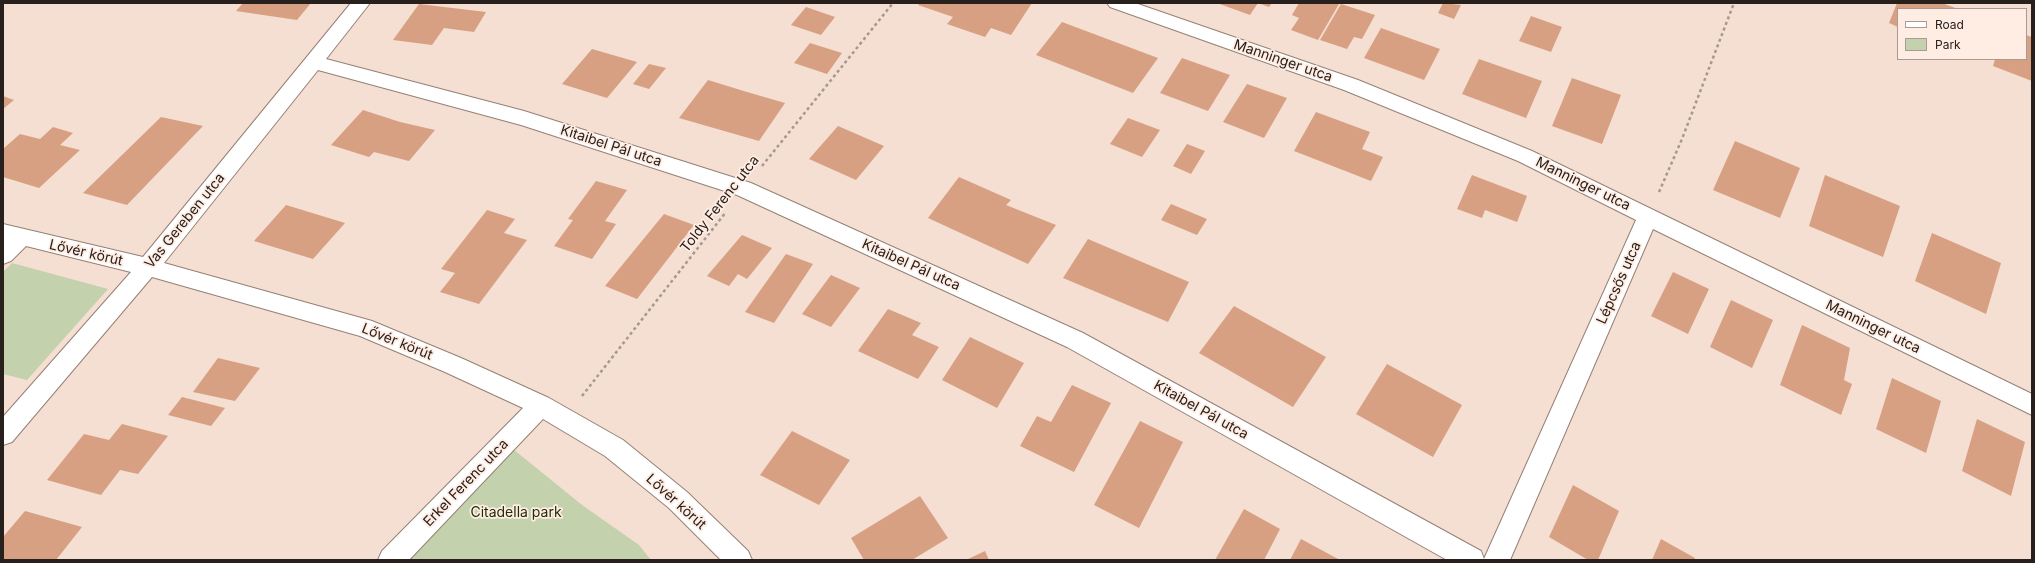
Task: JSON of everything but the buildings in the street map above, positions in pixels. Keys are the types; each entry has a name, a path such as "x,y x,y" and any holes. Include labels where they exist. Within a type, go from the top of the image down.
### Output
{"street":[{"name":"Vas Gereben utca","path":"3,434 147,267 361,3"},
{"name":"Manninger utca","path":"1116,3 1351,85 1525,156 2032,405"},
{"name":"Kitaibel Pál utca","path":"313,62 524,118 744,189 1075,340 1472,560"},
{"name":"Lépcsős utca","path":"1497,560 1648,216"},
{"name":"Lővér körút","path":"12,235 147,267 364,328 453,365 541,405 614,448 678,500 739,560"},
{"path":"3,255 12,235"},
{"name":"Erkel Ferenc utca","path":"391,560 541,405"}],"path":[{"name":"Toldy Ferenc utca","path":"564,418 744,189 893,3"},
{"path":"1648,216 1682,138 1734,3"}],"green space":[{"path":"12,263 108,289 27,380 3,374 3,272"},
{"name":"Citadella park","path":"513,449 582,505 639,545 651,560 397,560"}]}
